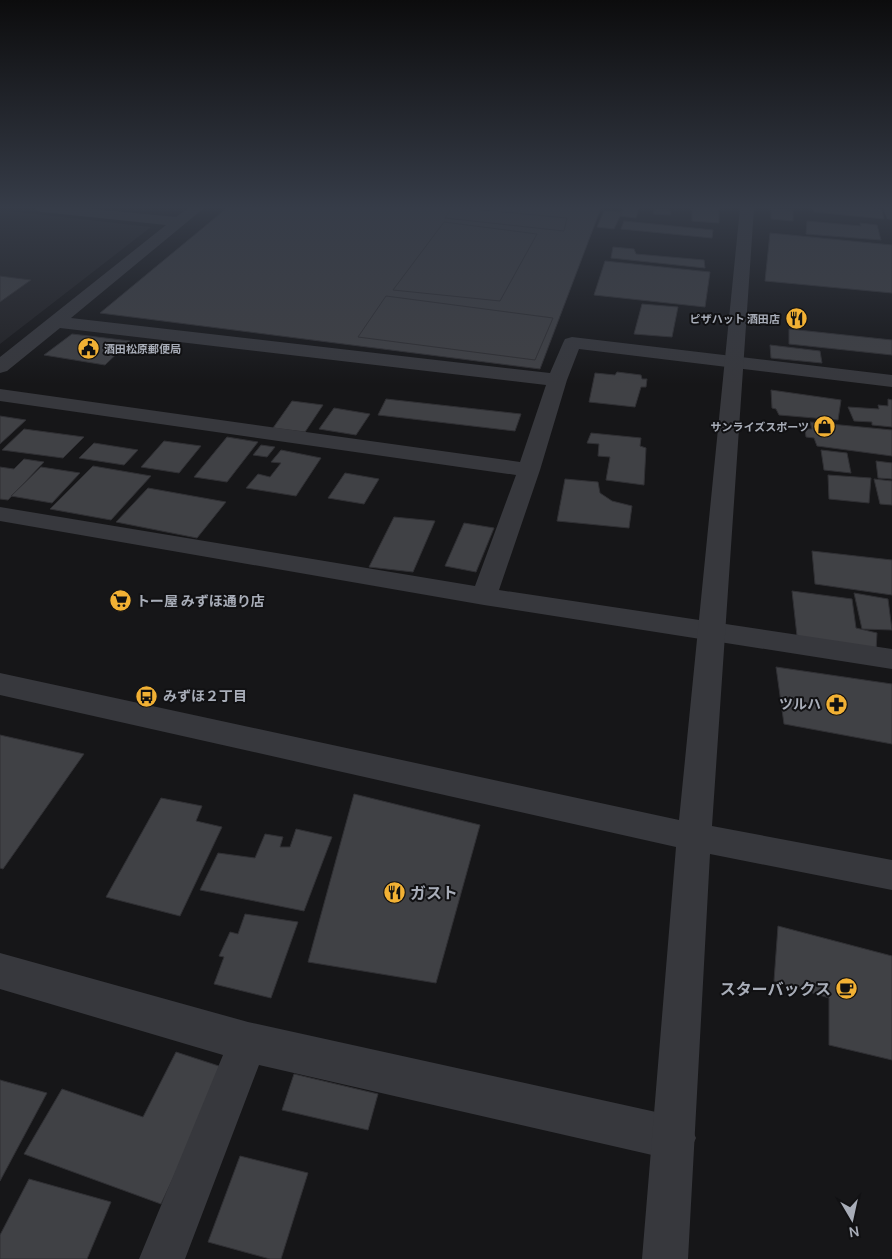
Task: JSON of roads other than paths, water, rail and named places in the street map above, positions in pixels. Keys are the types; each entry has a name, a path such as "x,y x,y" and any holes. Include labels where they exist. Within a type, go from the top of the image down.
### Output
{"street":[{"path":"0,367 125,267"},
{"path":"665,1259 694,837 743,267"},
{"path":"56,322 557,380"},
{"path":"484,596 529,470 557,380 572,343 892,381"},
{"path":"0,395 529,470"},
{"path":"0,514 484,596 892,659"},
{"path":"0,684 694,837 892,875"},
{"path":"0,971 248,1042 674,1138"},
{"path":"162,1259 248,1042"}],"place":[{"name":"ピザハット 酒田店","path":"796,319"},
{"name":"酒田松原郵便局","path":"88,349"},
{"name":"サンライズスポーツ","path":"825,427"},
{"name":"トー屋 みずほ通り店","path":"120,601"},
{"name":"みずほ２丁目","path":"147,696"},
{"name":"ツルハ","path":"837,704"},
{"name":"ガスト","path":"394,893"},
{"name":"スターバックス","path":"847,989"}]}
